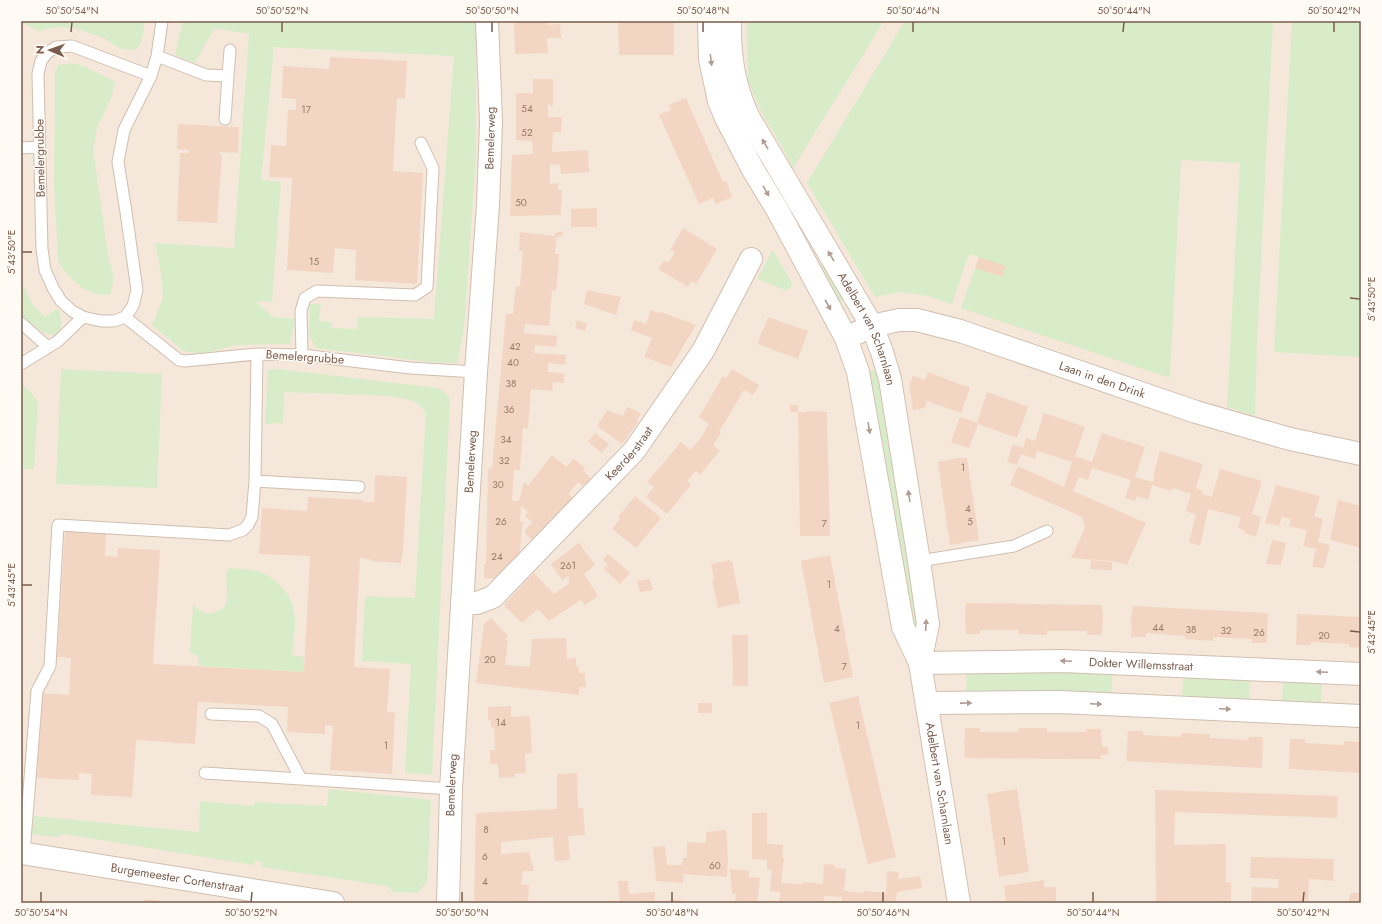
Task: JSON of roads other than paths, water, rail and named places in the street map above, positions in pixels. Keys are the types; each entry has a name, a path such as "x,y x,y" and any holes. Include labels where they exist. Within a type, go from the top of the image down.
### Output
{"street":[{"name":"Bemelerweg","path":"448,903 451,789 488,198 491,122 487,21"},
{"name":"Adelbert van Scharnlaan","path":"709,21 710,59 714,83 726,118 846,338 862,388 903,627 920,663 959,903"},
{"name":"Adelbert van Scharnlaan","path":"730,21 732,68 736,87 742,104 872,326 882,352 890,380 928,624 920,663"},
{"name":"Keerderstraat","path":"462,603 477,603 492,597 634,451 703,351 751,259"},
{"name":"Laan in den Drink","path":"846,338 872,326 899,320 917,320 960,331 1196,412 1290,438 1361,454"},
{"name":"Dokter Willemsstraat","path":"920,663 1063,661 1361,674"},
{"path":"927,704 1060,702 1361,716"},
{"name":"Burgemeester Cortenstraat","path":"22,853 333,903"}],"lane":[{"path":"126,317 134,306 137,290 118,162 124,130 151,76 157,56 162,21"},
{"name":"Bemelergrubbe","path":"151,76 72,46 56,47 47,53 41,61 38,74 42,249 45,270 61,301 72,311 83,317 102,322 114,321 126,317 179,360 185,361 257,354 302,355 410,368 476,372"},
{"path":"225,119 230,50"},
{"path":"157,56 206,75 228,76"},
{"path":"302,355 301,311 305,298 317,291 415,295 427,287 433,168 421,143"},
{"path":"21,148 39,147"},
{"path":"21,364 58,341 83,317"},
{"path":"21,323 48,347"},
{"path":"22,853 37,691 50,666 58,525 229,535 236,534 243,530 248,525 252,517 255,482 257,354"},
{"path":"255,482 359,487"},
{"path":"919,561 1014,546 1047,531"},
{"path":"211,714 259,716 272,724 301,779"},
{"path":"205,773 451,789"}]}
